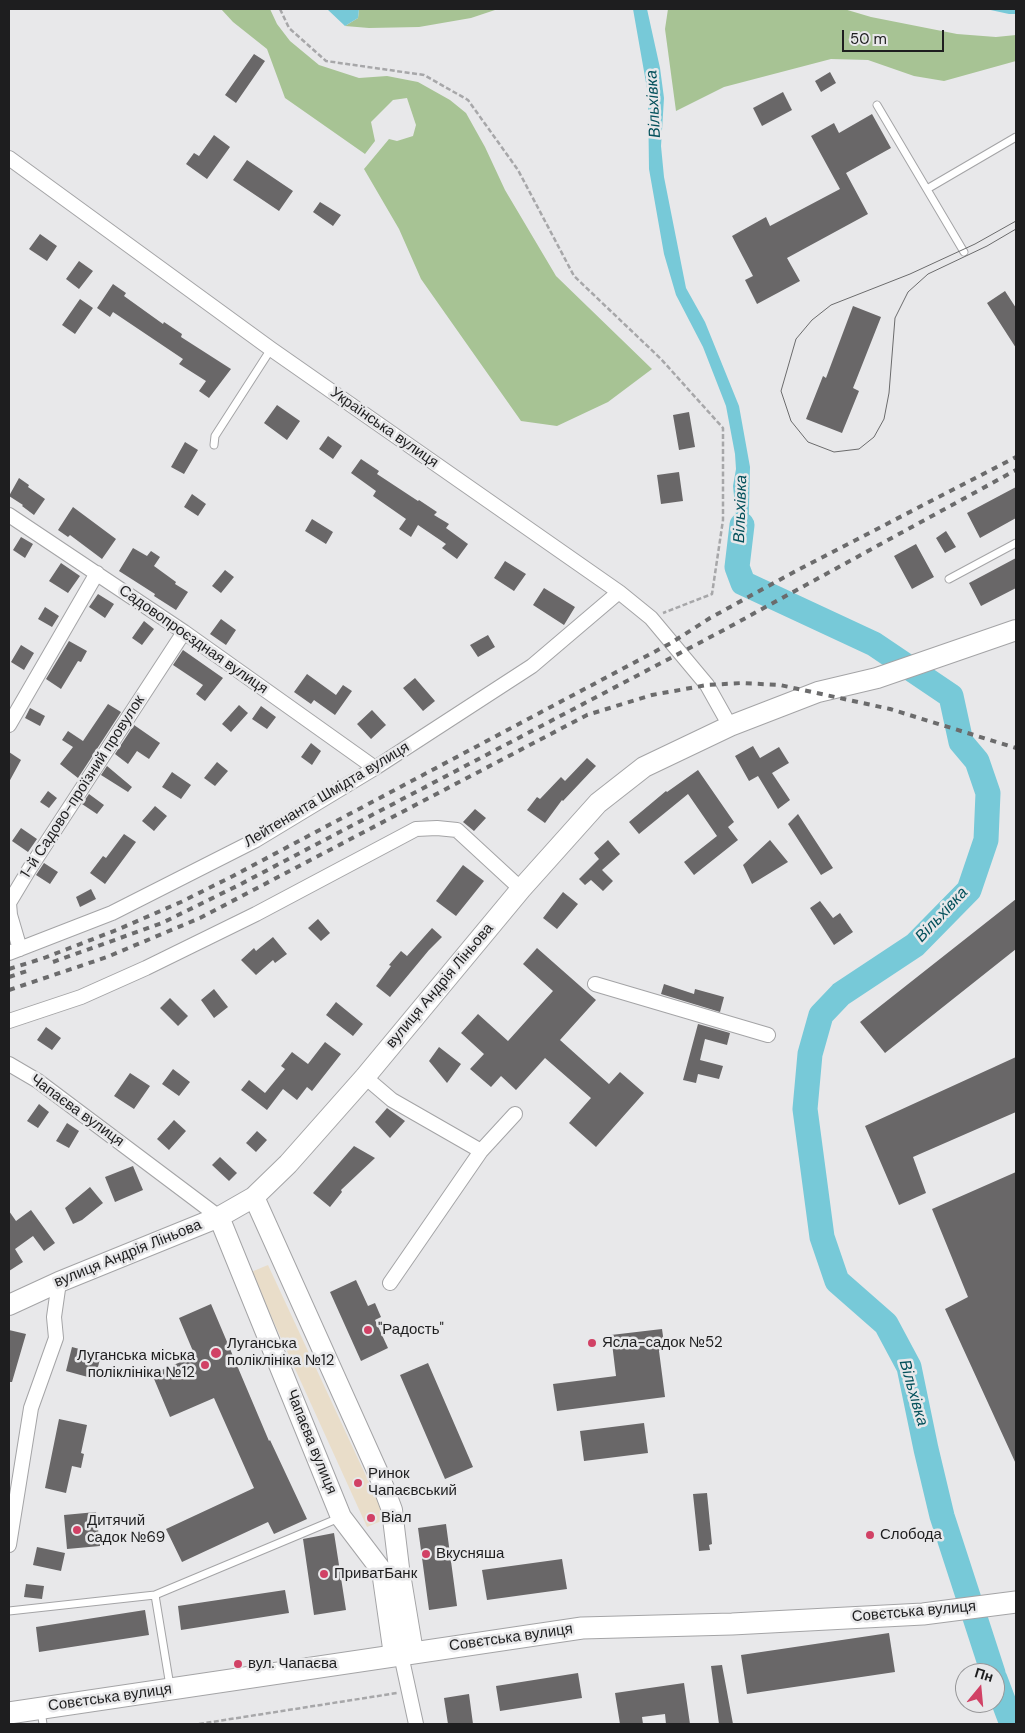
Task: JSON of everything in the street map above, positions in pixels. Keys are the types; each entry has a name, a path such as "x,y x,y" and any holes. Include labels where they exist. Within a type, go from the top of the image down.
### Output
{"main road":[{"name":"Совєтська вулиця","path":"9,1713 42,1716 171,1689 582,1628 732,1624 923,1614 1016,1602"}],"street":[{"name":"Українська вулиця","path":"9,158 271,349 619,592 651,618 707,686 730,726"},
{"name":"Садовопроєздная вулиця","path":"9,515 184,632 375,768"},
{"path":"9,725 96,573"},
{"name":"Лейтенанта Шмідта вулиця","path":"15,951 112,913 256,840 375,768 532,666 619,592"},
{"name":"вулиця Андрія Ліньова","path":"9,1305 59,1282 219,1217 254,1197 288,1164 365,1077 521,889 598,803 644,767 730,726 818,692 877,678 1016,630"},
{"name":"1-й Садово-проїзний провулок","path":"15,951 9,903 184,632"},
{"path":"9,1021 81,997 146,968 256,914 416,829 437,828 456,830 521,889"},
{"path":"595,984 768,1035"},
{"name":"Чапаєва вулиця","path":"9,1064 38,1081 219,1217 341,1517 390,1569"},
{"path":"365,1077 392,1100 481,1151"},
{"path":"390,1283 481,1151 515,1114"},
{"name":"Чапаєва вулиця","path":"254,1197 392,1510 390,1569 416,1724"},
{"path":"9,1545 31,1408 56,1338 54,1317 59,1282"}],"lane":[{"path":"877,105 964,252"},
{"path":"927,189 1016,138"},
{"path":"214,445 215,436 271,349"},
{"path":"949,579 1016,543"},
{"path":"9,1611 155,1595 341,1517"},
{"path":"155,1595 171,1689"}],"path":[{"path":"280,9 289,28 326,61 424,75 468,100 518,170 574,276 661,359 723,428 723,520 712,594 660,614"},
{"path":"199,1724 409,1691"}],"shaded area":[{"path":"268,1265 386,1519 367,1527 251,1272"}],"green space":[{"path":"221,9 270,9 277,24 290,41 319,65 359,78 387,76 418,82 450,100 466,113 485,147 505,190 556,276 652,369 608,402 557,426 521,421 421,279 399,229 364,169 389,139 397,141 413,136 416,125 407,98 393,100 371,122 375,141 365,154 285,98 267,49 233,22"},
{"path":"359,9 498,9 471,18 419,27 369,28 345,26 358,18"},
{"path":"668,9 844,9 871,17 957,34 996,37 1016,35 1016,61 944,81 914,76 868,60 831,59 724,87 676,111 665,29"}],"water":[{"path":"327,9 359,9 358,18 345,26"},
{"path":"633,9 647,9 660,68 664,98 661,146 664,177 686,288 705,322 739,406 750,467 748,548 745,560 734,556 738,535 733,486 736,469 726,406 703,347 676,295 664,254 649,169 648,94"},
{"path":"986,9 1016,9 1016,14 1009,14"}],"building":[{"path":"254,54 265,61 236,103 225,95"},
{"path":"830,72 836,83 821,92 815,81"},
{"path":"783,92 792,110 762,126 753,108"},
{"path":"872,114 891,148 846,173 868,214 787,258 800,281 757,304 745,280 753,276 732,236 766,217 770,226 840,189 811,136 834,123 839,133"},
{"path":"214,135 230,147 207,179 186,164 194,153 199,156"},
{"path":"247,160 293,191 279,211 233,180"},
{"path":"320,202 341,215 333,226 313,212"},
{"path":"40,234 57,246 47,261 29,249"},
{"path":"79,261 93,271 79,289 66,279"},
{"path":"113,284 126,293 124,296 163,324 164,322 182,334 181,337 231,369 209,398 199,391 206,381 179,364 183,359 113,312 110,317 97,308"},
{"path":"1005,291 1016,308 1016,348 987,303"},
{"path":"80,299 93,308 75,334 62,325"},
{"path":"853,306 881,317 853,388 859,391 842,433 806,419 823,376 826,378"},
{"path":"277,405 300,421 287,440 264,423"},
{"path":"689,412 695,447 679,450 673,415"},
{"path":"328,436 342,446 333,459 319,449"},
{"path":"185,442 198,450 184,474 171,467"},
{"path":"361,459 379,471 377,474 437,512 434,515 449,524 446,528 468,544 457,559 442,548 446,544 418,525 411,537 399,529 406,519 373,496 376,491 351,473"},
{"path":"679,472 683,501 661,504 657,475"},
{"path":"19,478 45,499 34,515 9,496"},
{"path":"1016,487 1016,518 980,538 967,513"},
{"path":"192,494 206,504 198,516 184,507"},
{"path":"73,507 116,539 102,559 70,535 68,537 58,530"},
{"path":"312,519 333,532 326,544 305,531"},
{"path":"946,531 956,547 945,553 936,538"},
{"path":"21,537 33,544 25,558 13,550"},
{"path":"916,544 934,577 912,589 894,556"},
{"path":"133,548 147,556 151,551 160,557 154,566 176,582 175,584 188,592 176,610 119,571"},
{"path":"1016,558 1016,588 981,606 969,583"},
{"path":"505,561 526,574 514,591 494,578"},
{"path":"61,563 80,576 68,593 49,581"},
{"path":"225,570 234,577 221,593 212,586"},
{"path":"544,588 575,607 564,625 533,605"},
{"path":"98,594 114,604 105,618 89,607"},
{"path":"45,607 59,616 52,627 38,619"},
{"path":"221,619 236,630 226,645 210,634"},
{"path":"144,621 154,629 142,645 132,638"},
{"path":"488,635 495,647 478,657 470,645"},
{"path":"69,641 87,651 81,662 78,661 61,689 46,679"},
{"path":"21,645 34,653 24,670 11,662"},
{"path":"183,650 223,678 205,701 196,694 203,685 173,665"},
{"path":"307,674 336,695 343,685 352,691 335,715 314,700 311,704 294,692"},
{"path":"415,678 435,701 423,711 403,688"},
{"path":"108,704 121,712 78,778 60,764 73,747 62,740 68,731 83,741"},
{"path":"239,705 248,713 231,732 222,724"},
{"path":"261,706 276,717 267,729 252,719"},
{"path":"30,708 45,716 40,726 25,718"},
{"path":"372,710 386,725 371,739 357,724"},
{"path":"134,725 160,743 149,759 137,751 128,764 115,754"},
{"path":"311,743 321,751 312,765 301,757"},
{"path":"753,746 760,758 779,747 789,763 772,773 790,800 778,809 758,776 749,781 735,756"},
{"path":"9,752 21,760 9,782"},
{"path":"587,758 596,766 562,800 545,823 527,810 537,797 540,799 561,777 565,781"},
{"path":"217,762 228,771 215,786 204,778"},
{"path":"107,766 132,787 128,792 101,775"},
{"path":"698,770 734,822 728,827 738,840 694,875 684,862 717,836 688,794 639,834 629,822 666,791"},
{"path":"172,772 191,785 181,799 162,787"},
{"path":"48,791 57,798 49,808 40,802"},
{"path":"89,794 104,805 97,814 82,804"},
{"path":"155,806 167,816 154,831 142,821"},
{"path":"475,809 486,818 474,831 463,822"},
{"path":"798,814 833,868 821,875 788,824"},
{"path":"21,828 37,839 28,852 12,841"},
{"path":"124,834 136,842 105,884 90,873 103,856 106,858"},
{"path":"608,840 620,854 602,870 613,881 603,891 591,880 585,885 579,879 599,859 594,853"},
{"path":"770,840 788,862 752,884 743,865"},
{"path":"44,863 58,872 50,884 36,875"},
{"path":"463,865 484,881 456,916 436,901"},
{"path":"91,889 96,899 80,907 76,897"},
{"path":"563,892 578,904 557,929 543,918"},
{"path":"1016,899 1016,949 885,1053 860,1022"},
{"path":"820,901 833,918 840,913 853,932 834,945 810,908"},
{"path":"318,919 330,933 321,941 308,928"},
{"path":"432,928 442,937 390,997 376,986 391,966 389,965 401,951 407,956"},
{"path":"273,937 287,954 275,963 273,960 256,975 241,960 254,948 256,951"},
{"path":"537,948 596,1000 560,1040 609,1084 620,1072 644,1093 596,1147 569,1123 591,1098 545,1058 516,1090 501,1076 491,1087 470,1069 484,1054 461,1033 478,1014 508,1041 553,991 523,964"},
{"path":"664,984 694,994 695,989 724,997 720,1012 661,994"},
{"path":"214,989 228,1007 214,1018 201,1000"},
{"path":"170,998 188,1016 178,1026 160,1008"},
{"path":"336,1002 363,1024 353,1036 326,1015"},
{"path":"698,1024 730,1033 727,1045 705,1039 700,1060 723,1066 719,1079 698,1074 696,1083 683,1080"},
{"path":"46,1027 61,1038 52,1050 37,1040"},
{"path":"325,1042 341,1054 312,1091 307,1087 297,1100 283,1089 267,1110 241,1090 249,1080 265,1093 285,1069 281,1066 292,1052 308,1064"},
{"path":"439,1047 461,1064 447,1083 429,1061"},
{"path":"1016,1057 1016,1112 913,1157 926,1193 899,1205 865,1126"},
{"path":"173,1069 190,1082 179,1096 162,1084"},
{"path":"130,1073 150,1086 134,1109 114,1096"},
{"path":"39,1104 49,1112 38,1128 27,1121"},
{"path":"387,1108 405,1121 390,1138 375,1122"},
{"path":"174,1120 186,1131 169,1150 157,1139"},
{"path":"67,1123 79,1131 69,1148 56,1141"},
{"path":"257,1131 267,1140 256,1152 246,1143"},
{"path":"354,1146 375,1158 341,1190 342,1192 330,1207 313,1193"},
{"path":"220,1157 237,1173 229,1181 212,1165"},
{"path":"133,1166 143,1190 115,1202 105,1177"},
{"path":"1016,1172 1016,1464 945,1309 968,1297 932,1209"},
{"path":"90,1187 103,1203 82,1220 73,1224 65,1208"},
{"path":"31,1210 55,1243 44,1251 33,1236 15,1249 23,1262 9,1271 9,1211 16,1221"},
{"path":"356,1280 368,1306 375,1303 381,1317 375,1320 388,1348 361,1361 330,1292"},
{"path":"211,1304 269,1441 307,1519 274,1534 268,1522 182,1562 166,1529 254,1488 214,1398 170,1417 152,1374 195,1356 179,1318"},
{"path":"662,1329 665,1350 659,1351 665,1397 557,1411 553,1384 616,1376 611,1335"},
{"path":"9,1330 26,1334 12,1382 9,1382"},
{"path":"72,1347 101,1355 95,1379 66,1371"},
{"path":"428,1363 473,1467 445,1479 400,1375"},
{"path":"59,1419 87,1425 81,1453 84,1454 81,1468 72,1466 66,1493 45,1488"},
{"path":"644,1423 648,1453 584,1461 580,1431"},
{"path":"707,1493 712,1544 709,1545 710,1550 699,1551 693,1494"},
{"name":"Дитячий садок №69","path":"96,1512 100,1546 67,1549 64,1515"},
{"path":"446,1524 457,1606 429,1610 418,1528"},
{"name":"ПриватБанк","path":"334,1533 346,1610 314,1615 303,1539"},
{"path":"37,1547 65,1553 61,1571 33,1565"},
{"path":"562,1559 567,1589 487,1600 482,1570"},
{"path":"26,1584 44,1586 42,1599 24,1597"},
{"path":"285,1590 289,1613 181,1630 178,1606"},
{"path":"145,1610 149,1635 39,1652 36,1627"},
{"path":"889,1633 895,1672 747,1694 741,1655"},
{"path":"722,1665 733,1724 719,1724 711,1666"},
{"path":"578,1673 582,1698 500,1711 496,1686"},
{"path":"684,1683 690,1724 666,1724 665,1714 642,1717 643,1724 620,1724 615,1693"},
{"path":"469,1694 473,1724 448,1724 444,1698"}],"waterway":[{"name":"Вільхівка","path":"742,525 737,567 743,583 874,644 951,696 961,742 977,761 988,793 986,840 969,890 915,945 841,994 821,1015 810,1054 805,1109 822,1237 837,1281 886,1324 909,1367 942,1516 990,1663"},
{"name":"Вільхівка","path":"1005,1705 1012,1724"}],"tram line":[{"path":"1016,221 975,244 910,274 831,305 812,320 796,339 781,391 791,421 808,442 834,452 859,449 874,437 884,419 889,393 895,318 908,292 928,274 987,246 1016,229"}],"railway":[{"path":"9,969 44,958 119,929 181,902 233,876 671,643 710,618 794,572 1016,457"},
{"path":"53,962 162,923 239,885 720,632 1016,470"},
{"path":"9,990 107,957 200,918 587,715 652,695 707,685 742,683 780,685 890,709 1016,748"},
{"path":"9,977 30,970"}],"place":[{"name":"\"Радость\"","path":"368,1330"},
{"name":"Ясла-садок №52","path":"592,1343"},
{"name":"Луганська поліклініка №12","path":"216,1353"},
{"name":"Луганська міська поліклініка №12","path":"205,1365"},
{"name":"Ринок Чапаєвський","path":"358,1483"},
{"name":"Віал","path":"371,1518"},
{"name":"Дитячий садок №69","path":"77,1530"},
{"name":"Слобода","path":"870,1535"},
{"name":"Вкусняша","path":"426,1554"},
{"name":"ПриватБанк","path":"324,1574"},
{"name":"вул. Чапаєва","path":"238,1664"}]}
